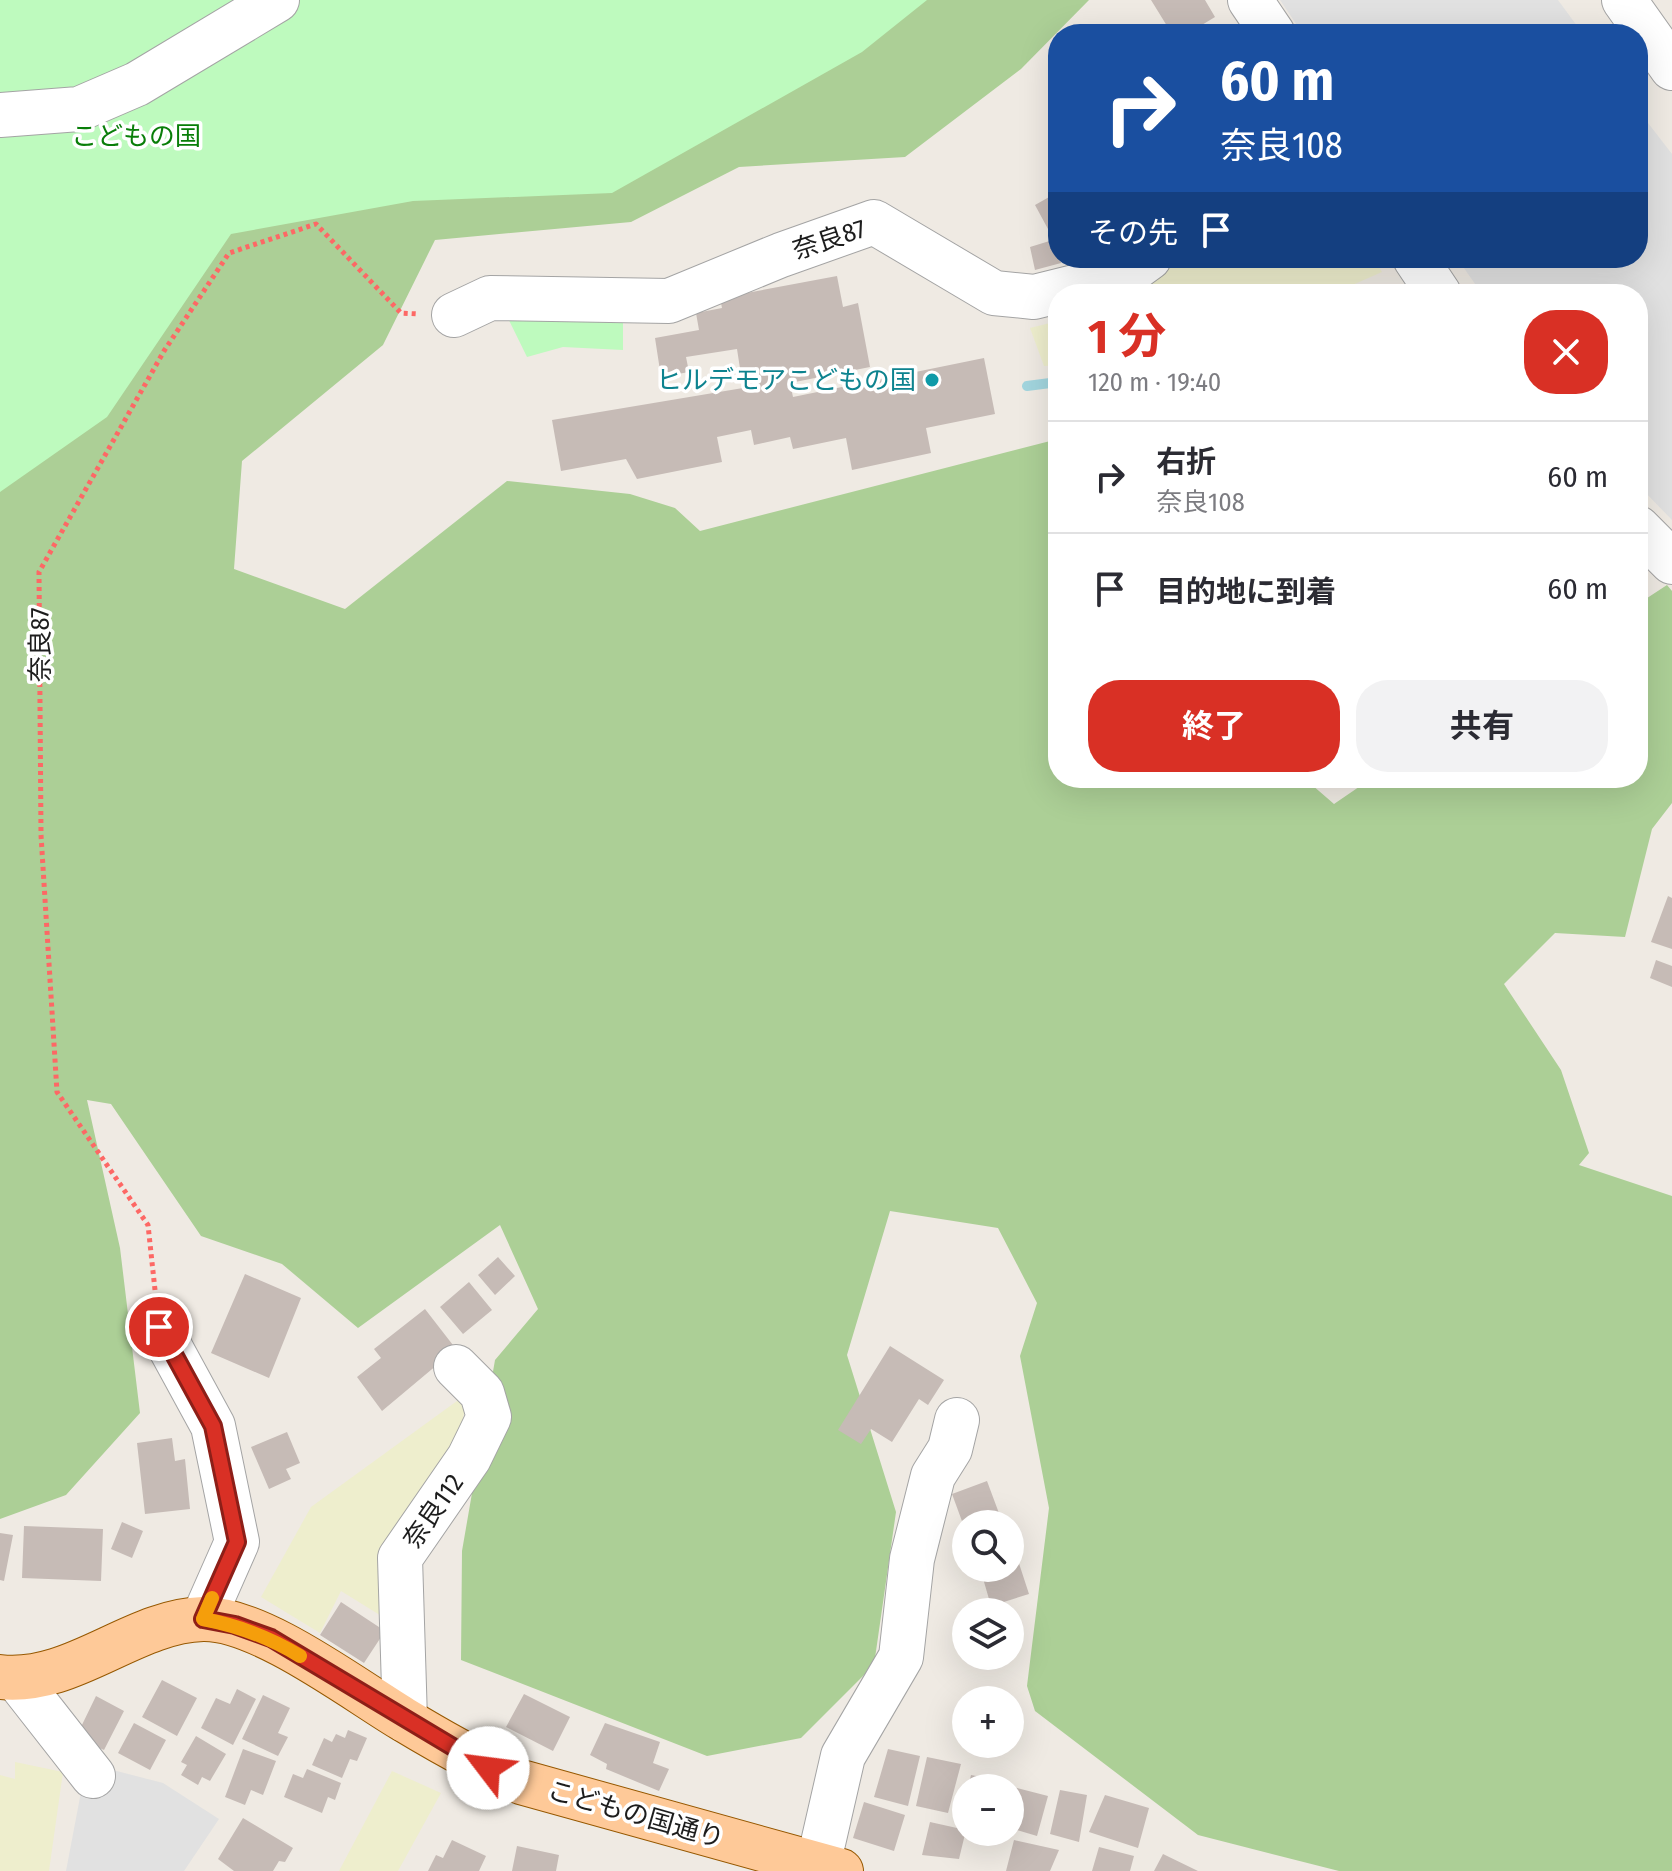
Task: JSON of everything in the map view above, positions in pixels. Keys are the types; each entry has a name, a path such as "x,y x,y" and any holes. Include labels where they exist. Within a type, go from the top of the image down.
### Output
{"main road":[{"name":"こどもの国通り","path":"9,1678 59,1670 155,1630 203,1619 235,1625 271,1638 488,1768 521,1782 830,1868"}],"street":[{"path":"0,115 79,109 137,84 277,0"},
{"path":"1250,0 1266,24"},
{"path":"1624,0 1641,24"},
{"path":"1648,34 1672,68"},
{"name":"奈良87","path":"472,306 669,301 781,255 874,222 994,293 1034,297 1048,294"},
{"name":"奈良87","path":"1087,284 1127,274 1135,268"},
{"path":"159,1327 213,1426 237,1542 203,1619"},
{"name":"奈良112","path":"405,1720 400,1558 469,1458 489,1417 482,1393 456,1367"},
{"path":"830,1868 843,1756 901,1657 912,1559 933,1476 950,1449 957,1420"},
{"path":"9,1678 93,1776"}],"path":[{"name":"奈良87","path":"159,1327 148,1225 57,1092 41,835 39,572 164,351 229,253 316,224 401,313 472,306"}],"green space":[{"path":"0,0 1089,0 1065,24 1048,24 1048,42 1021,69 905,157 739,167 631,222 435,240 383,345 242,461 234,569 345,609 507,481 630,494 675,508 700,531 1048,442 1048,788 1316,788 1334,804 1357,788 1648,788 1648,597 1667,585 1672,591 1672,803 1652,829 1625,937 1555,933 1504,984 1561,1070 1589,1153 1579,1165 1672,1196 1672,1871 1339,1871 1198,1835 1035,1711 1027,1686 1049,1508 1020,1356 1037,1303 998,1228 890,1211 847,1355 896,1512 874,1665 801,1738 707,1756 461,1660 462,1551 495,1360 538,1309 500,1225 358,1328 282,1264 201,1236 111,1104 87,1100 120,1248 140,1413 66,1495 0,1519"},
{"name":"こどもの国","path":"0,0 927,0 862,52 612,193 413,201 231,234 107,417 0,492"},
{"path":"1166,268 1379,268 1382,272 1355,284 1148,284"},
{"path":"504,310 623,310 623,350 563,347 527,357"},
{"path":"1048,324 1048,366 1044,366 1030,328"},
{"path":"468,1393 455,1459 383,1617 341,1591 320,1633 261,1597 311,1507"},
{"path":"15,1762 63,1772 49,1871 0,1871 0,1775 15,1779"},
{"path":"392,1771 441,1793 398,1871 339,1871"}],"shaded area":[{"path":"1280,0 1558,0 1576,24 1296,24"},
{"path":"1648,123 1672,154 1672,520 1648,495 1648,284 1475,284 1464,268 1648,268"},
{"path":"101,1767 163,1783 219,1819 184,1871 66,1871 81,1792"}],"building":[{"path":"1151,0 1205,0 1215,17 1203,24 1166,24"},
{"path":"1048,198 1048,229 1035,205"},
{"path":"1048,241 1048,266 1035,270 1030,247"},
{"name":"ヒルデモアこどもの国","path":"837,276 843,307 858,303 870,367 790,383 793,397 984,358 995,414 926,428 931,453 852,470 846,438 793,449 790,437 754,445 751,430 717,437 722,462 637,479 626,459 561,471 552,420 743,388 737,349 686,357 689,372 661,377 655,338 699,330 696,313 722,308 720,298"},
{"path":"1668,896 1672,898 1672,949 1651,942"},
{"path":"1656,960 1672,966 1672,987 1650,978"},
{"path":"498,1257 515,1276 495,1295 478,1275"},
{"path":"245,1274 301,1298 269,1378 211,1353"},
{"path":"469,1282 492,1310 463,1334 440,1307"},
{"path":"425,1309 456,1349 382,1411 357,1377 381,1358 374,1349"},
{"path":"890,1346 944,1380 928,1405 919,1399 892,1442 871,1429 861,1444 838,1430"},
{"path":"287,1432 300,1463 286,1469 291,1479 269,1489 251,1447"},
{"path":"172,1438 175,1461 185,1459 190,1509 145,1514 137,1443"},
{"path":"987,1481 998,1510 958,1510 952,1494"},
{"path":"122,1522 143,1531 132,1558 111,1549"},
{"path":"24,1526 103,1529 101,1581 22,1578"},
{"path":"0,1533 13,1535 4,1581 0,1580"},
{"path":"1024,1579 1029,1594 1016,1598 989,1598 984,1582 1024,1582"},
{"path":"341,1602 385,1631 364,1663 320,1635"},
{"path":"162,1680 197,1698 177,1736 142,1717"},
{"path":"237,1689 256,1699 233,1745 201,1728 216,1698 230,1704"},
{"path":"524,1694 570,1717 553,1751 506,1727"},
{"path":"263,1695 290,1708 278,1733 288,1737 278,1756 242,1739"},
{"path":"96,1696 124,1711 104,1750 84,1741 80,1729"},
{"path":"134,1723 166,1740 150,1770 118,1753"},
{"path":"605,1723 660,1742 653,1763 669,1769 659,1791 606,1769 607,1764 590,1755"},
{"path":"348,1730 367,1738 357,1761 350,1759 342,1778 312,1765 324,1738 332,1742 336,1734 345,1738"},
{"path":"196,1736 226,1754 210,1781 202,1777 198,1785 181,1775 187,1765 181,1762"},
{"path":"243,1749 276,1761 263,1795 251,1790 245,1805 225,1797"},
{"path":"888,1749 920,1756 908,1806 874,1797"},
{"path":"927,1757 961,1764 958,1774 952,1774 952,1798 948,1813 916,1806"},
{"path":"307,1769 341,1783 335,1800 328,1797 322,1813 284,1797 293,1774 303,1778"},
{"path":"1024,1790 1048,1796 1037,1836 1024,1832"},
{"path":"1060,1790 1087,1795 1079,1842 1050,1834"},
{"path":"1105,1795 1149,1808 1138,1848 1089,1832"},
{"path":"864,1802 905,1815 894,1851 853,1838"},
{"path":"243,1818 293,1848 285,1862 279,1861 273,1871 234,1871 218,1859"},
{"path":"930,1822 952,1827 952,1846 962,1846 959,1859 922,1855"},
{"path":"452,1840 486,1856 479,1871 428,1871 436,1855 443,1858"},
{"path":"1024,1842 1059,1850 1050,1871 1006,1871 1012,1846 1024,1846"},
{"path":"517,1846 559,1855 556,1871 512,1871"},
{"path":"1099,1847 1134,1856 1130,1871 1092,1871"},
{"path":"1163,1854 1198,1871 1154,1871"}],"waterway":[{"path":"1027,386 1048,383"}],"slow traffic":[{"path":"212,1598 203,1619 235,1625 271,1638 300,1656"}],"place":[{"name":"ヒルデモアこどもの国","path":"932,380"}],"route":[{"path":"159,1327 213,1426 237,1542 203,1619 235,1625 271,1638 488,1768"}]}
